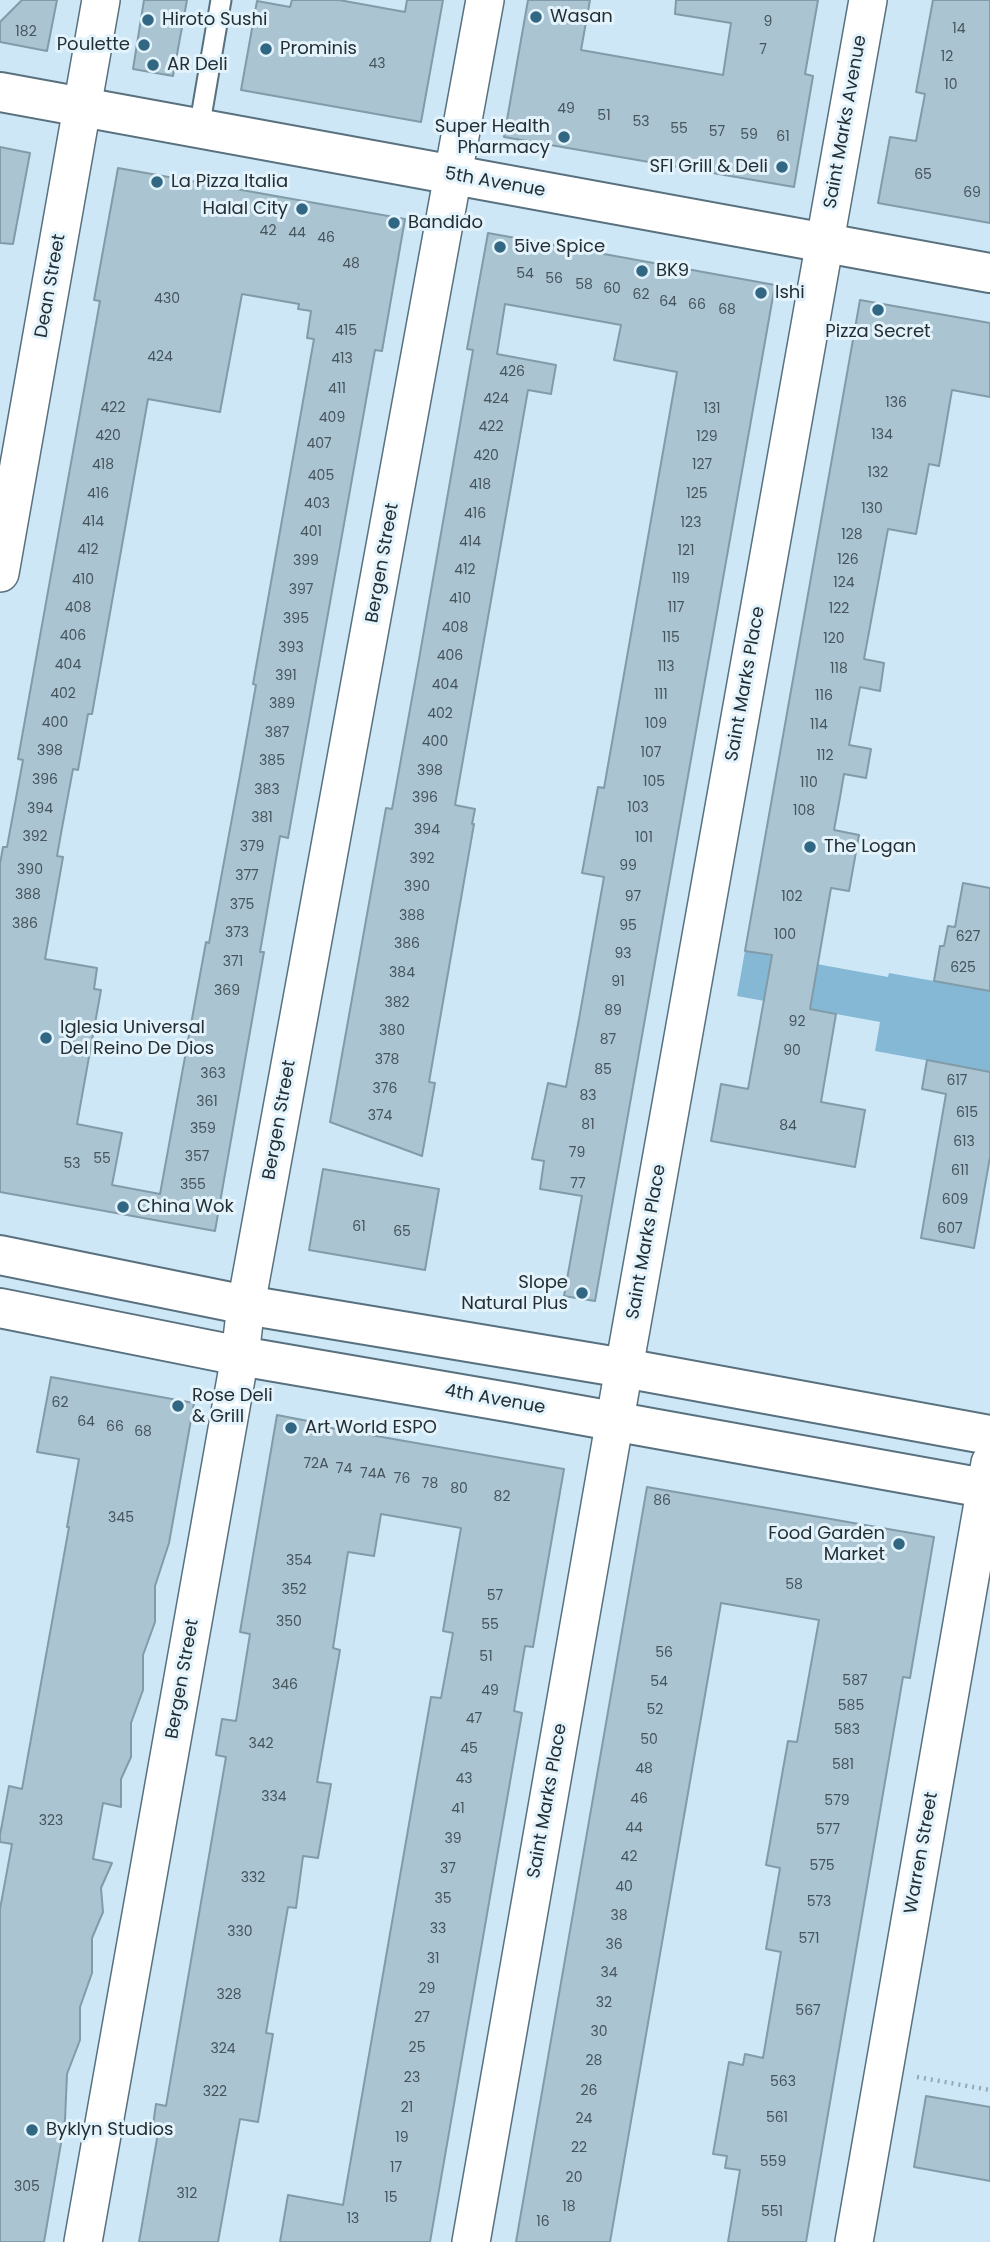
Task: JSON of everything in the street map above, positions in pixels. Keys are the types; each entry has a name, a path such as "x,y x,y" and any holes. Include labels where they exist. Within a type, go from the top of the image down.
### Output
{"main road":[{"name":"5th Avenue","path":"0,92 990,273"},
{"path":"0,1255 246,1305 624,1368 990,1434"},
{"name":"4th Avenue","path":"0,1308 240,1356 615,1421 989,1480"}],"street":[{"name":"Dean Street","path":"0,573 101,0"},
{"name":"Bergen Street","path":"83,2242 240,1356 246,1305 485,0"},
{"name":"Saint Marks Avenue","path":"825,243 868,0"},
{"name":"Saint Marks Place","path":"471,2242 825,243"},
{"name":"Warren Street","path":"854,2242 989,1480"}],"lane":[{"path":"199,129 220,0"}],"path":[{"path":"916,2077 990,2090"}],"shaded area":[{"path":"745,951 888,977 889,973 990,991 990,1072 875,1051 880,1022 737,996"}],"building":[{"path":"22,0 57,0 47,51 0,42 0,22"},
{"path":"144,0 187,0 173,76 133,69"},
{"path":"292,0 339,0 405,12 407,0 443,0 421,122 241,90 257,1 290,7"},
{"path":"528,0 590,0 581,50 723,75 731,23 675,14 676,0 818,0 805,74 813,76 794,187 504,137"},
{"path":"933,0 990,0 990,223 878,203 890,137 916,141 925,94 916,92"},
{"path":"0,147 30,153 13,244 0,243"},
{"path":"118,168 405,219 382,351 375,350 288,838 280,836 260,952 264,952 215,1231 0,1192 0,864 3,847 7,847 23,760 18,759 100,301 94,300","holes":["242,294 299,304 298,309 311,311 307,338 314,339 253,684 256,685 240,775 160,1194 112,1185 122,1133 77,1124 101,990 94,989 97,968 45,959 63,857 57,856 73,769 78,770 88,714 92,714 148,399 220,412"]},
{"path":"488,233 775,285 595,1301 564,1296 582,1196 540,1189 544,1161 532,1159 548,1083 566,1087 579,1019 604,877 582,873 598,787 604,788 677,372 614,360 621,325 505,304 497,354 556,365 551,394 528,390 455,805 475,809 474,824 429,1082 435,1083 422,1156 330,1122 386,808 392,809 418,665 473,350 467,349"},
{"path":"860,300 990,323 990,397 952,390 939,466 929,464 916,534 888,529 864,659 884,663 880,691 860,687 849,745 871,749 866,778 844,774 834,830 859,835 849,891 831,888 810,1009 836,1014 821,1102 865,1110 855,1167 711,1141 721,1084 748,1089 772,955 745,951"},
{"path":"963,883 990,888 990,991 934,981 940,946 944,946 948,926 955,927"},
{"path":"927,1060 990,1072 990,1157 974,1248 921,1238 946,1094 922,1089"},
{"path":"323,1169 439,1189 425,1270 309,1250"},
{"path":"51,1377 194,1403 169,1543 155,1586 155,1622 143,1655 143,1690 131,1723 131,1757 121,1779 121,1807 103,1803 93,1859 112,1863 101,1888 103,1912 92,1938 92,1973 80,2007 80,2040 67,2074 65,2120 44,2242 0,2242 0,1909 12,1844 0,1842 0,1835 9,1786 22,1789 79,1459 37,1452"},
{"path":"277,1415 308,1421 308,1424 564,1469 533,1647 525,1646 514,1711 522,1713 430,2242 280,2242 288,2195 343,2205 431,1697 441,1698 453,1633 443,1631 461,1528 381,1514 374,1556 348,1552 333,1648 340,1650 317,1782 331,1784 318,1858 303,1856 296,1908 288,1907 266,2033 273,2034 258,2122 240,2119 218,2242 139,2242 158,2133 152,2132 156,2104 166,2106 226,1757 216,1755 222,1719 236,1721 250,1634 240,1632"},
{"path":"647,1487 934,1537 910,1678 903,1677 806,2242 728,2242 740,2170 725,2168 727,2156 713,2154 729,2062 743,2065 745,2054 763,2058 781,1952 766,1949 780,1868 766,1865 788,1741 797,1742 819,1620 721,1603 610,2242 516,2242"},
{"path":"926,2096 990,2107 990,2181 914,2167"}],"place":[{"name":"Wasan","path":"536,17"},
{"name":"Hiroto Sushi","path":"148,20"},
{"name":"Poulette","path":"144,45"},
{"name":"Prominis","path":"266,49"},
{"name":"AR Deli","path":"153,65"},
{"name":"Super Health Pharmacy","path":"564,137"},
{"name":"SFI Grill & Deli","path":"782,167"},
{"name":"La Pizza Italia","path":"157,182"},
{"name":"Halal City","path":"302,209"},
{"name":"Bandido","path":"394,223"},
{"name":"5ive Spice","path":"500,247"},
{"name":"BK9","path":"642,271"},
{"name":"Ishi","path":"761,293"},
{"name":"Pizza Secret","path":"878,310"},
{"name":"The Logan","path":"810,847"},
{"name":"Iglesia Universal Del Reino De Dios","path":"46,1038"},
{"name":"China Wok","path":"123,1207"},
{"name":"Slope Natural Plus","path":"582,1293"},
{"name":"Rose Deli & Grill","path":"178,1406"},
{"name":"Art World ESPO","path":"291,1428"},
{"name":"Food Garden Market","path":"899,1544"},
{"name":"Byklyn Studios","path":"32,2130"}]}
